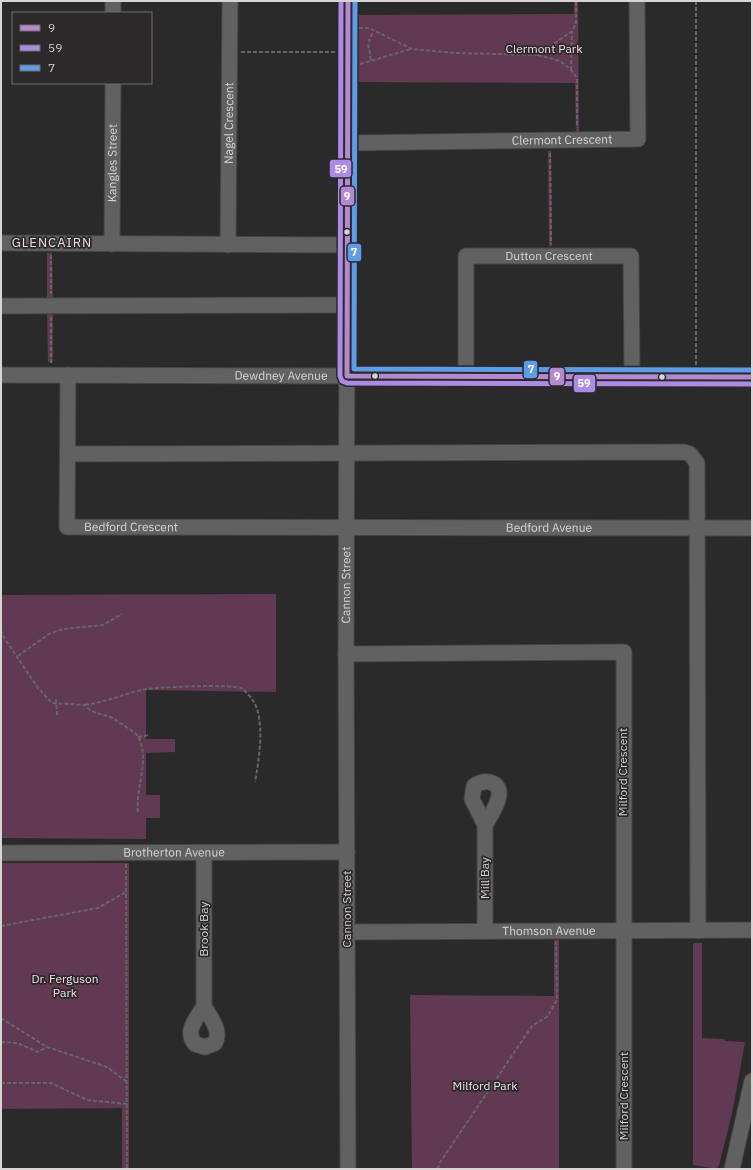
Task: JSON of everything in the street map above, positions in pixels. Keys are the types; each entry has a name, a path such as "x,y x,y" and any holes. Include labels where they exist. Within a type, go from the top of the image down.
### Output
{"street":[{"path":"113,1 113,12"},
{"name":"Nagel Crescent","path":"228,244 230,1"},
{"name":"Cannon Street","path":"348,1 346,654 348,1169"},
{"name":"Clermont Crescent","path":"347,143 638,139 637,1"},
{"name":"Kangles Street","path":"112,244 113,84"},
{"path":"1,243 348,245"},
{"name":"Dutton Crescent","path":"466,376 466,256 631,256 632,376"},
{"path":"1,306 347,305"},
{"name":"Dewdney Avenue","path":"1,375 752,377"},
{"name":"Bedford Crescent","path":"68,375 67,527 347,527"},
{"path":"68,454 684,452 690,454 697,463 698,931"},
{"name":"Bedford Avenue","path":"347,527 752,528"},
{"name":"Milford Crescent","path":"346,654 624,652 624,1169"},
{"name":"Mill Bay","path":"485,825 485,931"},
{"name":"Brotherton Avenue","path":"1,853 346,852"},
{"name":"Brook Bay","path":"204,853 204,1006"},
{"name":"Thomson Avenue","path":"347,932 623,932 752,930"},
{"path":"732,1169 752,1081"}],"path":[{"path":"538,54 566,37 572,31 576,24 576,1"},
{"path":"696,1 696,376"},
{"path":"348,27 373,30 412,49 455,53 538,54 560,61 571,70 577,78 578,132"},
{"path":"372,60 368,44 373,30"},
{"path":"571,70 572,31"},
{"path":"348,68 412,49"},
{"path":"230,52 348,52"},
{"path":"550,150 551,256"},
{"path":"18,656 50,634 64,629 103,625 122,614"},
{"path":"1,630 3,636 18,656 38,688 56,704 85,705 102,702 142,690 222,686 242,688 252,699 258,714 259,756 255,782"},
{"path":"56,699 57,715"},
{"path":"85,705 89,711 115,719 138,737 143,763 143,774 137,804 138,812"},
{"path":"138,737 149,735"},
{"path":"126,853 127,1169"},
{"path":"1,926 98,908 126,892"},
{"path":"438,1169 439,1164 532,1026 548,1016 556,999 556,931"},
{"path":"1,1018 47,1047 107,1067 127,1082"},
{"path":"1,1042 17,1043 38,1052 47,1047"},
{"path":"1,1083 51,1083 87,1100 127,1104"}],"green space":[{"name":"Clermont Park","path":"574,1 578,1 579,132 576,132 575,83 356,82 356,15 574,14"},
{"path":"548,151 551,151 552,246 549,246"},
{"path":"47,253 52,253 53,300 47,300"},
{"path":"53,308 53,362 48,362 47,309"},
{"path":"276,594 276,692 146,690 146,739 175,739 175,752 146,753 146,795 160,795 160,818 146,818 146,839 1,838 1,595"},
{"name":"Dr. Ferguson Park","path":"1,863 129,863 129,1169 122,1169 122,1108 1,1109"},
{"name":"Milford Park","path":"554,940 559,940 559,1169 412,1169 410,995 554,996"},
{"path":"693,943 702,943 702,1038 745,1042 732,1114 717,1169 693,1165"}],"transit line":[{"name":"59","path":"341,1 340,376 342,381 347,383 752,384"},
{"name":"9","path":"348,1 347,376 752,377"},
{"name":"7","path":"355,1 354,369 752,370"}],"district":[{"name":"GLENCAIRN","path":"52,242"}]}
